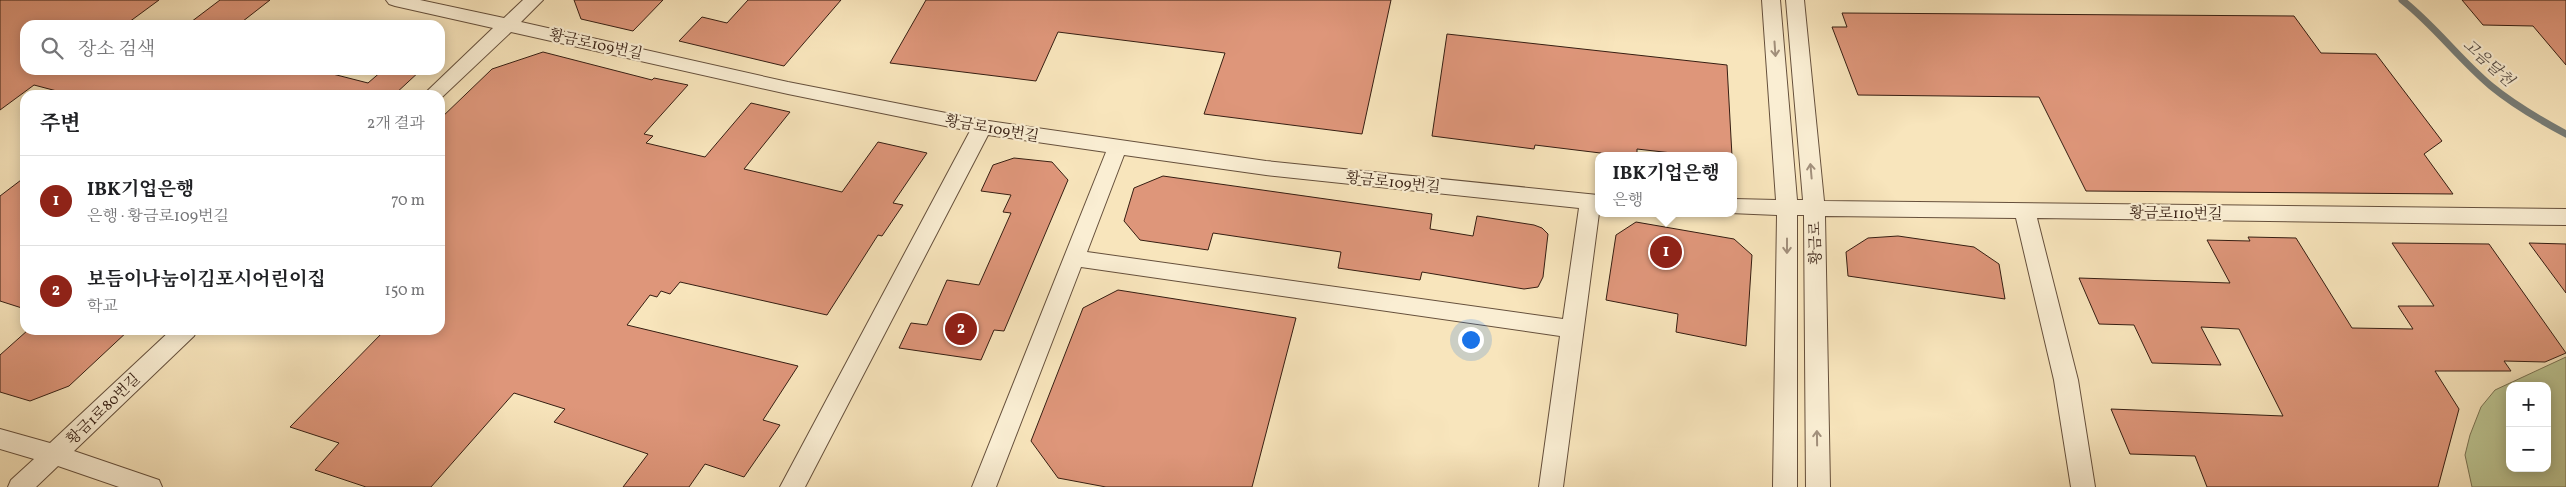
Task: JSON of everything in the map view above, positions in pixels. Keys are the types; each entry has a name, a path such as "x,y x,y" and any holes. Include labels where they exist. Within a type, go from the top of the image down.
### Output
{"street":[{"name":"황금로109번길","path":"395,0 788,88 982,127 1116,148 1266,168 1594,202"},
{"path":"438,90 534,0"},
{"name":"황금로","path":"1771,0 1787,208 1785,487"},
{"name":"황금로","path":"1795,0 1814,208 1818,487"},
{"path":"792,487 982,127"},
{"path":"984,487 1076,258 1116,148"},
{"path":"1551,487 1571,329 1594,202"},
{"path":"1737,206 1787,208"},
{"name":"황금로110번길","path":"1787,208 2566,217"},
{"path":"2025,211 2066,380 2084,487"},
{"path":"1076,258 1571,329"},
{"name":"황금1로80번길","path":"20,487 181,335"},
{"path":"0,439 55,455 150,487"}],"green space":[{"path":"2566,357 2566,487 2472,487 2465,455 2470,435 2481,407 2495,390 2506,385 2506,472 2551,472 2551,382 2512,382"}],"building":[{"path":"0,0 159,0 132,20 20,20 20,75 337,75 368,83 377,75 416,75 399,90 53,90 34,85 27,90 20,90 20,95 0,110"},
{"path":"220,0 270,0 244,20 194,20"},
{"path":"574,0 663,0 633,31 581,19"},
{"path":"748,0 841,0 784,66 679,41 702,17 727,23"},
{"path":"926,0 1391,0 1362,134 1204,114 1225,53 1058,32 1036,81 890,63"},
{"path":"2462,0 2566,0 2566,65 2533,26 2483,25"},
{"path":"1842,13 2294,16 2321,53 2376,54 2442,141 2424,154 2453,194 2086,191 2039,97 1858,95 1832,27 1847,27"},
{"path":"1447,34 1727,65 1732,152 1663,152 1637,149 1637,152 1595,152 1535,145 1534,149 1432,136"},
{"path":"543,52 652,80 654,78 688,85 644,134 653,136 646,143 705,157 751,103 790,112 744,169 842,192 878,142 927,153 893,203 903,205 882,236 878,235 827,315 680,282 670,294 661,291 657,297 650,295 627,325 798,366 763,420 780,425 744,477 705,464 689,487 623,487 648,454 554,422 565,409 514,393 431,487 366,487 315,470 339,443 290,427 380,335 445,335 445,114 492,69"},
{"path":"1014,158 1052,162 1068,180 1004,331 994,330 981,360 899,348 911,323 927,325 947,280 979,285 1011,213 1003,212 1011,195 981,191 993,165"},
{"path":"1163,176 1432,214 1430,229 1473,236 1477,216 1534,225 1542,228 1548,234 1543,277 1538,287 1524,289 1422,272 1420,280 1338,268 1341,252 1213,233 1208,250 1140,240 1124,221 1134,188"},
{"path":"20,181 20,307 0,301 0,196"},
{"path":"1636,222 1734,239 1752,255 1746,346 1676,332 1678,314 1606,300 1616,235"},
{"path":"1898,236 1974,247 1999,264 2005,299 1848,276 1846,252 1868,238"},
{"path":"2248,237 2296,238 2352,328 2413,329 2398,306 2434,306 2392,243 2489,244 2566,353 2545,362 2504,361 2511,371 2435,371 2459,409 2438,487 2207,487 2195,456 2130,454 2111,409 2283,416 2239,329 2201,327 2221,365 2152,363 2134,325 2099,324 2079,278 2230,283 2207,240 2250,241"},
{"path":"2529,243 2566,244 2566,293"},
{"path":"1118,290 1296,318 1252,487 1106,487 1058,478 1031,441 1083,308"},
{"path":"22,335 124,335 69,386 30,401 0,392 0,355"}],"waterway":[{"name":"고음달천","path":"2402,0 2491,86 2527,112 2566,134"}],"place":[{"name":"IBK기업은행","path":"1666,252"},
{"name":"보듬이나눔이김포시어린이집","path":"961,329"}]}
